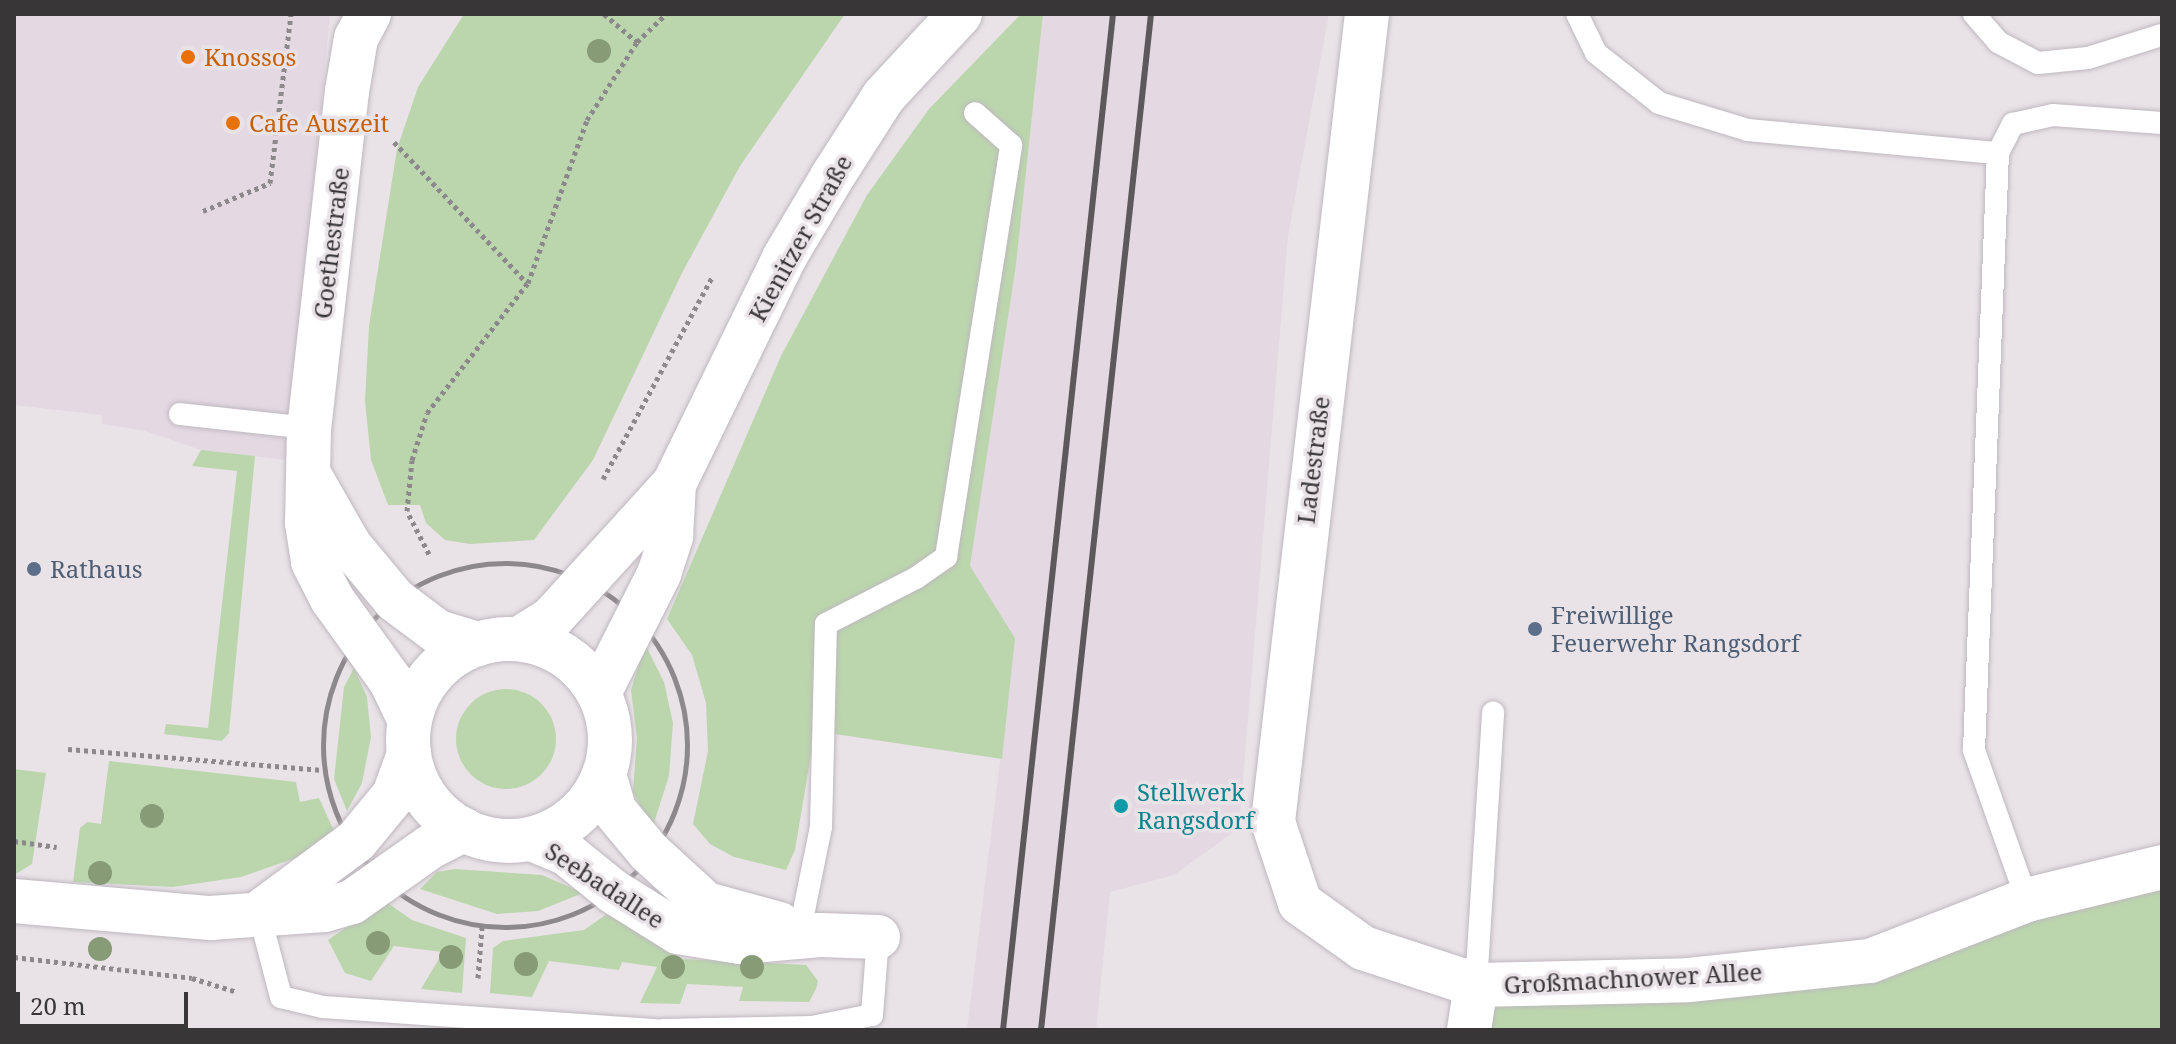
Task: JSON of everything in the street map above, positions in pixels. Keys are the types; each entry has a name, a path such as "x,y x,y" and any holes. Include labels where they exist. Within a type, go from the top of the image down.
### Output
{"street":[{"name":"Goethestraße","path":"369,14 356,38 347,91 309,428 307,523 313,562 332,599 391,681 410,738"},
{"name":"Kienitzer Straße","path":"498,642 552,618 674,484 784,258 832,177 884,96 960,14"},
{"name":"Ladestraße","path":"1300,903 1273,822 1367,14"},
{"name":"Goethestraße","path":"310,476 350,546 395,600 438,632 498,642"},
{"name":"Kienitzer Straße","path":"599,693 659,574 671,536 674,484"},
{"name":"Seebadallee","path":"498,642 566,656 599,693 610,733 604,774 614,810 649,852 706,904 810,932 878,937"},
{"path":"259,913 356,841 394,795 418,695 434,673 498,642"},
{"name":"Seebadallee","path":"410,738 427,799 464,830 486,839 532,839 567,854 614,892 678,932 740,942 810,932"},
{"name":"Seebadallee","path":"532,839 576,816 604,774"},
{"path":"14,901 210,918 324,910 352,902 430,847 464,830"},
{"name":"Großmachnower Allee","path":"1300,903 1363,948 1476,985 1689,980 1870,961 2027,900 2162,867"},
{"path":"1469,1030 1476,985"}],"lane":[{"path":"1577,14 1596,53 1659,103 1748,130 1998,153"},
{"path":"1974,14 1998,42 2038,63 2088,58 2162,35"},
{"path":"810,932 821,827 826,624 916,578 946,557 1011,145 975,113"},
{"path":"2027,900 1974,750 1998,153 2013,124 2053,115 2162,123"},
{"path":"180,414 309,428"},
{"path":"1476,985 1493,713"},
{"path":"259,913 281,997 380,1020 656,1030"},
{"path":"663,1030 812,1027 872,1015 878,937"}],"path":[{"path":"203,211 270,183 291,14"},
{"path":"604,14 637,42"},
{"path":"439,573 407,511 412,460 427,413 528,283 587,120 637,42 666,14"},
{"path":"347,91 528,283"},
{"path":"68,749 322,770"},
{"path":"14,841 57,847"},
{"path":"14,957 192,978 244,995 281,997"}],"shaded area":[{"path":"14,14 330,14 287,460 201,450 145,431 102,424 102,415 14,405"},
{"path":"1043,14 1329,14 1288,236 1239,828 1174,875 1110,892 1096,1030 967,1030 1015,638 969,566 1016,265"}],"green space":[{"path":"464,14 845,14 740,166 682,273 593,460 534,540 470,544 445,540 426,523 420,505 388,505 371,460 365,401 369,326 397,149 418,87"},
{"path":"1021,14 1043,14 1016,265 970,566 1015,638 1002,759 815,731 795,850 786,870 734,857 710,844 693,824 708,751 706,703 692,655 667,619 781,356 867,195 929,109"},
{"path":"201,450 255,456 229,733 222,741 164,734 166,724 208,728 237,471 192,466"},
{"path":"645,644 664,682 673,723 669,776 652,829 633,792 637,738 631,690"},
{"path":"354,668 367,697 371,737 362,783 347,811 334,779 344,687"},
{"path":"506,689 525,693 541,704 552,720 556,739 552,758 541,774 525,785 506,789 487,785 471,774 460,758 456,739 460,720 471,704 487,693"},
{"path":"109,761 296,782 300,802 319,798 335,833 301,856 241,877 173,887 73,882 80,828 87,822 101,824"},
{"path":"14,769 46,773 32,864 14,875"},
{"path":"2162,867 2162,1030 1469,1030 1476,985 1870,961"},
{"path":"455,869 542,875 583,893 538,911 497,914 420,889 437,872"},
{"path":"385,901 412,920 466,938 462,993 421,989 443,952 394,946 371,981 345,973 328,940"},
{"path":"607,914 682,959 806,965 818,981 816,989 809,1002 739,1001 743,987 687,984 680,1004 640,1003 657,967 622,962 619,970 549,961 532,997 490,993 493,948 503,941 584,930"}],"railway":[{"path":"1003,1030 1113,14"},
{"path":"1041,1030 1151,14"}],"place":[{"name":"Knossos","path":"188,57"},
{"name":"Cafe Auszeit","path":"233,123"},
{"name":"Rathaus","path":"34,569"},
{"name":"Freiwillige Feuerwehr Rangsdorf","path":"1535,629"},
{"name":"Stellwerk Rangsdorf","path":"1121,806"}]}
